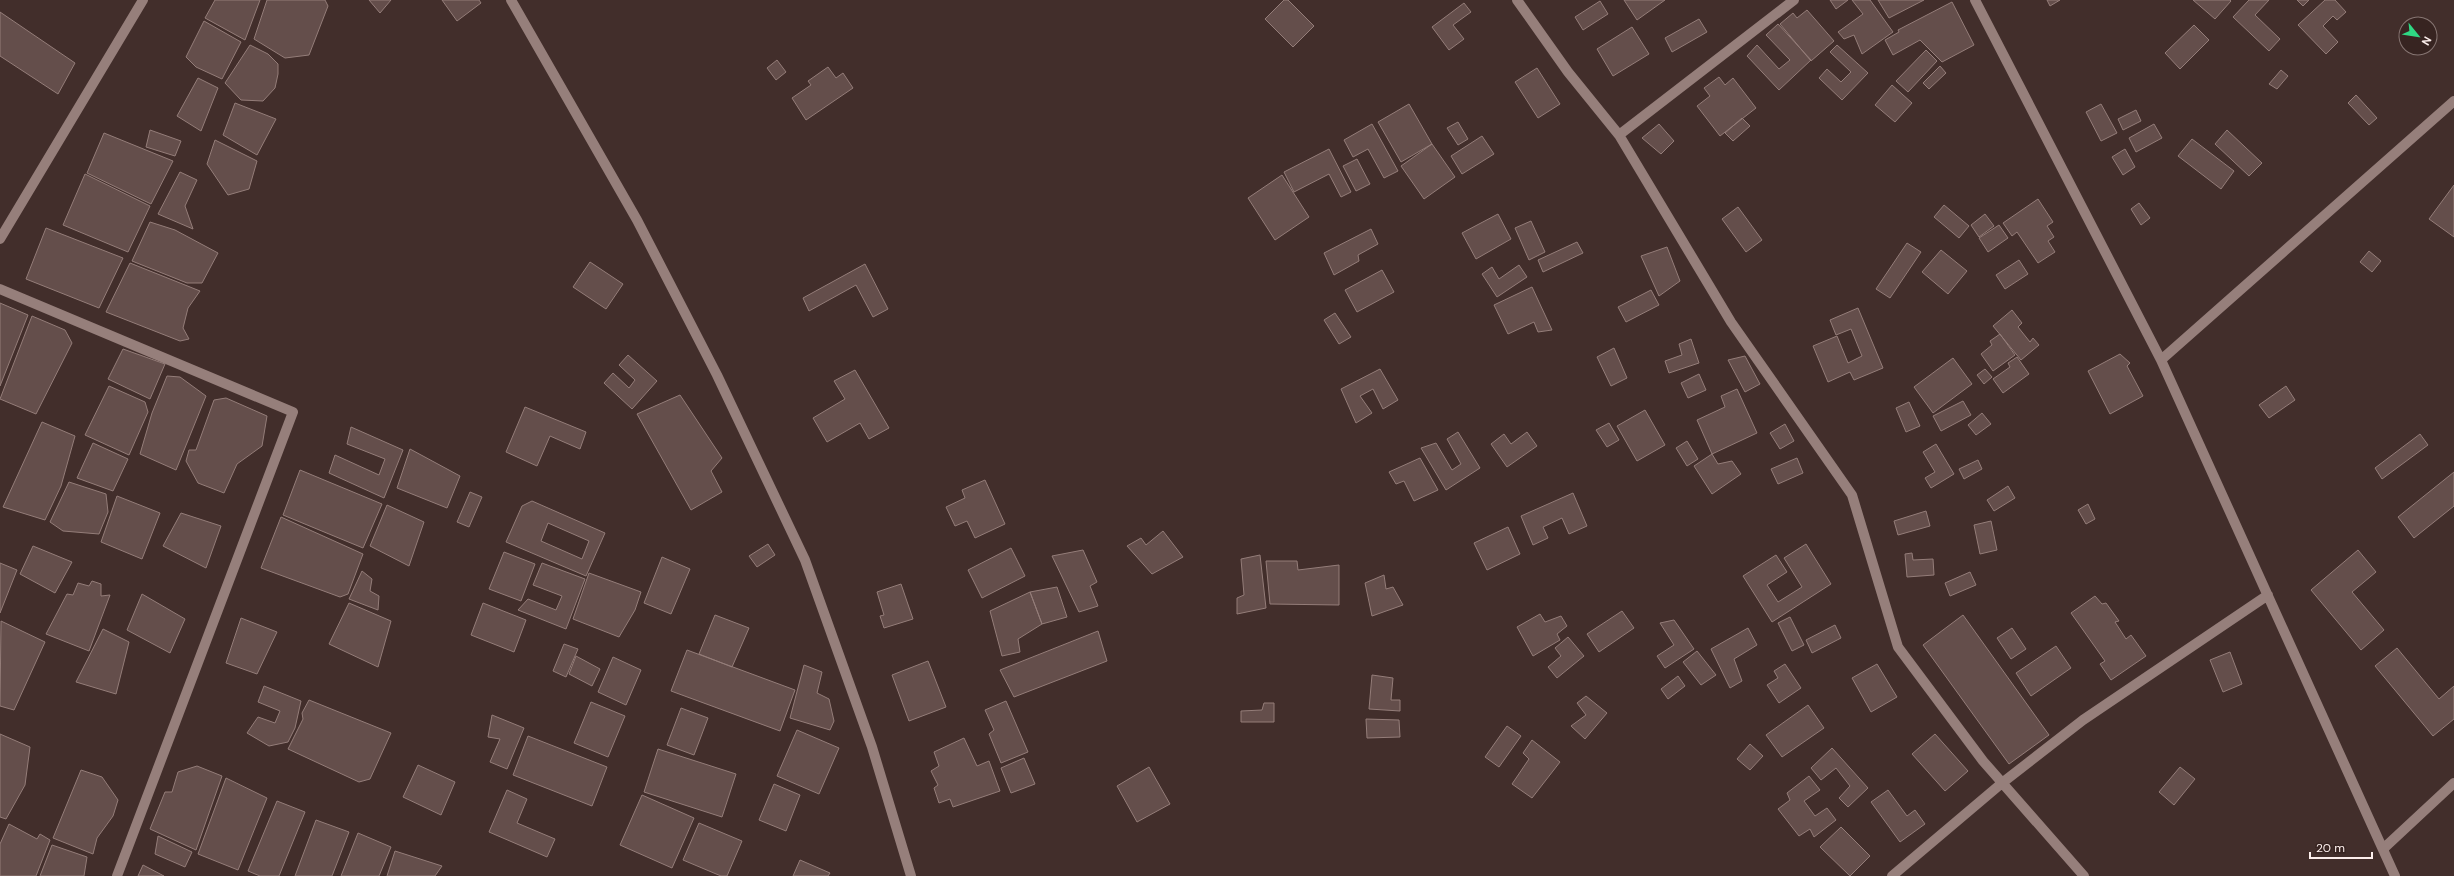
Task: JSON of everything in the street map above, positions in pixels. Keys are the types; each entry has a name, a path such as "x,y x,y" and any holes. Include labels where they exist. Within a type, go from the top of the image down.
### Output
{"street":[{"path":"0,239 143,0"},
{"path":"511,0 640,227 717,375 805,560 872,746 911,876"},
{"path":"1517,0 1568,72 1619,135 1731,322 1852,495 1898,647 2002,783 2084,876"},
{"path":"1619,135 1794,0"},
{"path":"1975,0 2161,360 2395,876"},
{"path":"2161,360 2454,101"},
{"path":"0,289 293,412 117,876"},
{"path":"1892,876 2002,783 2083,720 2268,595"},
{"path":"2383,849 2454,783"}],"building":[{"path":"215,0 260,0 245,40 205,18"},
{"path":"267,0 325,0 328,6 309,55 285,58 254,39"},
{"path":"369,0 391,0 380,13"},
{"path":"442,0 479,0 481,3 457,21"},
{"path":"1284,0 1288,0 1314,26 1293,47 1265,19"},
{"path":"1624,0 1665,0 1637,20"},
{"path":"1830,0 1848,0 1836,9"},
{"path":"1852,0 1870,0 1893,32 1862,54 1854,35 1844,39 1838,32 1863,14"},
{"path":"1878,0 1924,0 1889,18"},
{"path":"2047,0 2060,0 2050,6"},
{"path":"2193,0 2230,0 2231,1 2215,19"},
{"path":"2249,0 2269,0 2255,15 2280,39 2269,51 2233,17"},
{"path":"2297,0 2309,0 2303,6"},
{"path":"2325,0 2335,0 2346,12 2337,20 2333,16 2323,26 2338,42 2326,54 2298,25"},
{"path":"1600,1 1608,14 1583,30 1575,17"},
{"path":"1952,2 1974,45 1942,62 1920,40 1893,55 1885,40 1899,32 1898,30"},
{"path":"1464,3 1471,12 1453,25 1464,39 1449,50 1432,27"},
{"path":"1807,10 1834,41 1811,61 1780,24 1793,13 1797,18"},
{"path":"0,12 75,63 58,94 0,56"},
{"path":"1699,19 1707,32 1672,52 1665,38"},
{"path":"204,21 241,42 222,79 196,67 186,57"},
{"path":"1778,24 1811,60 1779,90 1747,56 1757,45 1779,69 1790,60 1766,35"},
{"path":"2194,25 2209,40 2180,69 2165,53"},
{"path":"1632,27 1649,54 1613,76 1597,49"},
{"path":"250,45 268,54 278,64 278,74 275,88 263,101 241,100 225,83"},
{"path":"1837,45 1868,73 1842,100 1819,78 1827,69 1841,82 1851,72 1830,52"},
{"path":"1926,50 1937,61 1908,92 1896,81"},
{"path":"777,60 786,72 776,80 767,68"},
{"path":"1940,66 1946,73 1929,89 1923,83"},
{"path":"828,67 836,78 843,73 853,88 806,120 792,98 811,85 808,81"},
{"path":"1537,68 1560,104 1538,118 1515,82"},
{"path":"2281,70 2288,76 2277,89 2269,84"},
{"path":"1719,77 1725,85 1733,78 1756,108 1720,136 1697,106 1710,96 1704,88"},
{"path":"198,78 218,88 201,131 177,116"},
{"path":"1892,85 1912,103 1895,122 1875,105"},
{"path":"2356,95 2377,118 2369,125 2348,103"},
{"path":"235,103 276,119 257,155 223,135"},
{"path":"1409,104 1432,144 1401,162 1378,122"},
{"path":"2101,104 2117,133 2101,141 2086,112"},
{"path":"2136,110 2141,121 2123,130 2118,119"},
{"path":"1742,118 1750,126 1733,141 1725,133"},
{"path":"1458,122 1468,139 1458,145 1447,128"},
{"path":"1372,124 1398,171 1384,178 1368,149 1353,157 1344,140"},
{"path":"1659,124 1674,141 1661,154 1642,138"},
{"path":"2154,124 2162,138 2136,152 2129,138"},
{"path":"150,130 181,141 175,156 146,147"},
{"path":"2227,130 2262,163 2249,176 2215,144"},
{"path":"104,133 173,161 151,204 87,173"},
{"path":"1482,136 1494,154 1462,174 1451,156"},
{"path":"2192,139 2234,171 2221,189 2178,156"},
{"path":"215,140 257,161 249,189 228,195 207,164"},
{"path":"1432,144 1455,177 1424,199 1401,166"},
{"path":"1329,149 1351,192 1341,197 1329,174 1294,192 1284,172"},
{"path":"2125,149 2135,167 2123,175 2112,157"},
{"path":"1357,159 1370,184 1356,191 1343,166"},
{"path":"180,172 197,180 185,206 193,229 158,214"},
{"path":"85,174 150,206 128,252 63,225"},
{"path":"1282,175 1309,217 1275,240 1248,198"},
{"path":"2454,185 2454,237 2429,219"},
{"path":"2038,199 2053,222 2047,226 2054,237 2048,241 2055,252 2038,263 2017,232 2012,236 2003,223"},
{"path":"2139,203 2150,218 2141,225 2131,209"},
{"path":"1944,205 1969,226 1959,238 1934,217"},
{"path":"1738,207 1762,240 1746,252 1722,219"},
{"path":"1498,214 1511,239 1476,259 1462,233"},
{"path":"1985,214 1994,226 1979,237 1971,225"},
{"path":"1531,221 1545,252 1529,260 1515,228"},
{"path":"150,222 175,230 218,253 202,283 187,283 132,261"},
{"path":"1999,225 2008,238 1988,252 1979,238"},
{"path":"46,228 123,258 99,308 26,279"},
{"path":"1371,229 1378,244 1358,255 1359,261 1334,275 1324,253"},
{"path":"1577,242 1583,253 1543,272 1538,260"},
{"path":"1907,243 1921,252 1890,298 1876,289"},
{"path":"1667,247 1680,281 1659,296 1641,256"},
{"path":"1941,250 1967,271 1948,294 1922,272"},
{"path":"2369,251 2381,261 2372,272 2360,262"},
{"path":"2019,260 2028,274 2005,289 1996,275"},
{"path":"590,262 623,284 606,309 573,287"},
{"path":"130,263 200,291 188,308 183,328 189,339 180,341 106,312"},
{"path":"865,264 888,309 873,317 856,285 809,311 803,298"},
{"path":"1519,265 1527,277 1497,297 1482,274 1492,267 1499,279"},
{"path":"1382,270 1394,292 1357,312 1345,290"},
{"path":"1532,287 1552,330 1538,332 1534,322 1508,334 1494,305"},
{"path":"1651,290 1659,305 1626,322 1618,307"},
{"path":"0,303 28,315 0,386"},
{"path":"1858,308 1883,368 1854,380 1850,372 1828,382 1813,346 1837,336 1848,363 1862,356 1851,329 1836,335 1830,320"},
{"path":"2012,310 2022,323 2018,327 2030,342 2033,338 2039,345 2021,360 1993,326"},
{"path":"1335,313 1351,337 1339,344 1324,320"},
{"path":"32,316 65,330 72,343 36,414 0,399"},
{"path":"2000,334 2015,355 1993,371 1981,354 1992,345 1990,341"},
{"path":"1691,339 1699,363 1669,373 1665,361 1682,355 1679,344"},
{"path":"1614,348 1627,378 1611,386 1597,357"},
{"path":"123,349 165,364 150,399 108,379"},
{"path":"2120,354 2130,363 2127,366 2143,396 2110,414 2088,371"},
{"path":"628,355 657,381 632,409 604,383 613,373 629,388 635,380 619,365"},
{"path":"1745,356 1760,384 1745,392 1728,360"},
{"path":"2017,357 2029,374 2003,393 1993,379 2010,367 2008,363"},
{"path":"1953,358 1972,384 1933,413 1914,387"},
{"path":"1380,369 1398,400 1383,409 1373,389 1360,396 1372,413 1356,423 1341,389"},
{"path":"1985,369 1992,377 1984,384 1977,375"},
{"path":"855,370 889,428 869,439 860,423 827,442 813,418 845,399 834,381"},
{"path":"1699,374 1706,390 1688,398 1681,383"},
{"path":"167,376 180,377 206,396 176,470 140,454 152,413"},
{"path":"109,386 145,402 148,412 129,455 85,435"},
{"path":"2286,386 2295,400 2269,418 2259,405"},
{"path":"1737,389 1757,433 1712,454 1697,420 1725,407 1721,396"},
{"path":"680,395 722,458 711,471 722,492 691,510 637,414"},
{"path":"226,398 267,416 262,446 237,464 224,493 198,483 186,461 189,450 196,450 214,400"},
{"path":"1963,401 1971,415 1941,431 1933,416"},
{"path":"1909,402 1920,426 1906,432 1896,408"},
{"path":"525,407 586,432 580,449 550,436 537,466 506,452"},
{"path":"1645,410 1665,445 1637,461 1617,426"},
{"path":"1982,413 1991,424 1976,435 1968,425"},
{"path":"42,422 75,436 61,486 45,520 3,507"},
{"path":"1609,423 1619,440 1607,447 1596,430"},
{"path":"1785,424 1794,441 1780,449 1770,433"},
{"path":"351,427 403,450 384,498 329,473 335,455 379,475 385,459 347,444"},
{"path":"1458,432 1480,468 1446,490 1421,448 1436,443 1452,470 1461,464 1447,439"},
{"path":"1527,432 1537,446 1507,467 1491,444 1504,434 1511,444"},
{"path":"2420,434 2428,445 2382,479 2375,468"},
{"path":"1687,441 1698,459 1687,466 1676,448"},
{"path":"93,443 128,459 113,491 77,478"},
{"path":"1936,444 1954,474 1931,488 1925,478 1935,472 1923,452"},
{"path":"410,449 460,476 447,508 397,488"},
{"path":"1712,454 1718,464 1732,461 1741,474 1712,494 1694,466"},
{"path":"1420,458 1438,490 1414,501 1404,481 1396,484 1389,472"},
{"path":"1797,458 1803,473 1778,484 1771,469"},
{"path":"1978,460 1982,469 1964,479 1959,469"},
{"path":"300,470 382,504 363,548 283,515"},
{"path":"2454,472 2454,506 2414,538 2398,517"},
{"path":"985,480 1005,524 975,538 967,521 955,526 946,507 965,498 962,490"},
{"path":"69,482 106,494 108,512 99,534 63,531 50,522"},
{"path":"2008,486 2015,498 1994,511 1987,500"},
{"path":"470,492 482,497 469,527 457,522"},
{"path":"1573,493 1587,526 1569,534 1562,518 1543,527 1548,538 1533,545 1521,516"},
{"path":"117,496 160,513 142,559 101,542"},
{"path":"532,501 605,533 586,576 506,542 522,506","holes":["548,523 589,541 582,559 541,541"]},
{"path":"2088,504 2095,519 2086,524 2078,510"},
{"path":"387,505 424,522 409,566 370,546"},
{"path":"1926,511 1930,526 1898,535 1894,521"},
{"path":"181,513 221,526 206,568 163,546"},
{"path":"281,517 363,554 348,594 340,597 261,568"},
{"path":"1991,521 1997,550 1980,554 1974,525"},
{"path":"1508,527 1520,554 1487,570 1474,543"},
{"path":"1163,531 1183,557 1152,574 1127,546 1141,538 1146,545"},
{"path":"768,544 775,555 757,567 749,556"},
{"path":"1806,544 1831,584 1772,622 1743,576 1776,555 1787,572 1767,585 1778,602 1802,587 1784,558"},
{"path":"33,546 72,562 55,593 20,574"},
{"path":"1011,548 1025,576 982,598 968,570"},
{"path":"1083,550 1097,582 1090,586 1098,606 1079,612 1052,556"},
{"path":"2358,550 2376,572 2352,592 2384,630 2361,650 2311,590"},
{"path":"504,552 535,564 521,601 489,589"},
{"path":"1912,553 1913,560 1933,559 1934,575 1907,577 1905,554"},
{"path":"1260,555 1266,608 1237,614 1237,598 1244,595 1241,559"},
{"path":"662,557 690,569 671,614 644,603"},
{"path":"1266,561 1297,561 1298,570 1339,565 1339,605 1270,604"},
{"path":"0,563 17,570 0,613"},
{"path":"542,563 585,579 566,629 518,610 528,599 556,610 562,596 533,585"},
{"path":"362,571 372,579 370,591 379,596 378,610 349,599"},
{"path":"1970,572 1976,585 1950,596 1945,583"},
{"path":"589,573 641,592 635,610 619,637 573,619"},
{"path":"1384,575 1386,589 1393,587 1403,605 1372,616 1365,583"},
{"path":"92,581 101,584 101,596 110,595 89,651 46,634 67,594 73,595 78,583 89,586"},
{"path":"901,584 913,619 884,628 880,616 884,615 877,592"},
{"path":"1057,587 1067,617 1042,624 1030,592"},
{"path":"1030,592 1042,624 1018,639 1020,652 1002,656 990,611"},
{"path":"142,594 185,619 170,653 127,630"},
{"path":"2095,596 2102,604 2106,603 2119,621 2115,622 2126,639 2131,635 2146,656 2111,680 2100,664 2105,661 2071,613"},
{"path":"349,603 391,621 378,667 329,644"},
{"path":"483,603 526,620 514,652 471,635"},
{"path":"1622,611 1634,628 1599,652 1587,634"},
{"path":"1540,614 1545,622 1561,616 1567,626 1557,634 1560,640 1533,656 1517,627"},
{"path":"715,615 749,628 732,667 699,654"},
{"path":"1963,615 2049,735 2009,764 1923,645"},
{"path":"1790,617 1804,645 1792,651 1778,623"},
{"path":"241,618 277,632 257,674 226,663"},
{"path":"1674,620 1694,649 1665,668 1657,656 1674,645 1660,623"},
{"path":"1,621 45,642 14,710 0,706"},
{"path":"1835,625 1841,638 1812,653 1806,640"},
{"path":"1748,628 1757,645 1734,659 1742,681 1730,688 1711,649"},
{"path":"2012,628 2026,649 2011,659 1997,638"},
{"path":"103,629 129,642 116,694 76,682"},
{"path":"1098,631 1107,661 1014,697 1000,670"},
{"path":"1568,637 1584,656 1557,678 1548,667 1561,656 1555,648"},
{"path":"564,644 578,649 566,677 553,671"},
{"path":"2056,646 2071,668 2031,696 2016,673"},
{"path":"2397,648 2439,699 2454,686 2454,719 2433,736 2375,666"},
{"path":"687,650 795,690 780,731 671,691"},
{"path":"1697,651 1716,675 1701,685 1683,662"},
{"path":"2230,652 2242,684 2223,692 2210,660"},
{"path":"576,656 600,669 592,686 569,674"},
{"path":"613,657 641,670 626,705 598,692"},
{"path":"928,661 946,707 909,721 892,675"},
{"path":"1785,664 1801,688 1779,703 1767,685 1778,678 1774,671"},
{"path":"1877,664 1897,697 1871,712 1852,678"},
{"path":"804,665 822,672 817,693 829,699 834,721 830,730 790,718"},
{"path":"1372,675 1393,678 1391,700 1400,700 1400,711 1369,709"},
{"path":"1678,676 1685,686 1668,699 1661,689"},
{"path":"264,686 301,701 295,728 288,742 269,746 247,733 258,717 275,723 280,711 258,702"},
{"path":"1586,696 1607,713 1585,739 1571,726 1586,715 1577,703"},
{"path":"309,700 391,733 370,779 359,782 288,749 303,719 302,713"},
{"path":"1006,701 1028,752 1001,763 989,734 994,730 985,710"},
{"path":"591,702 625,716 608,757 574,743"},
{"path":"1264,703 1274,703 1274,722 1241,722 1241,711 1262,710"},
{"path":"1808,705 1824,728 1782,757 1766,735"},
{"path":"681,708 708,718 694,755 667,745"},
{"path":"492,715 524,728 507,769 490,762 500,739 488,737"},
{"path":"1366,719 1399,720 1400,737 1367,738"},
{"path":"1507,726 1521,736 1499,767 1485,757"},
{"path":"797,730 839,748 819,794 777,776"},
{"path":"0,734 30,747 25,785 6,819 0,817"},
{"path":"1935,734 1968,771 1945,791 1912,754"},
{"path":"528,736 607,767 592,806 513,775"},
{"path":"964,738 977,766 989,761 1000,791 953,807 950,799 939,803 934,788 938,785 931,771 939,766 934,752"},
{"path":"1532,740 1560,762 1532,798 1512,784 1529,759 1523,753"},
{"path":"1750,744 1763,756 1750,770 1737,759"},
{"path":"1832,748 1868,788 1848,807 1839,798 1850,786 1836,768 1821,780 1811,768"},
{"path":"658,749 736,774 722,817 644,792"},
{"path":"1024,758 1035,784 1011,793 1001,768"},
{"path":"418,765 455,782 441,815 403,797"},
{"path":"197,766 222,776 196,850 150,829 165,792 172,792 178,772"},
{"path":"1149,767 1170,804 1137,822 1117,786"},
{"path":"2180,767 2195,779 2174,805 2159,792"},
{"path":"81,770 102,777 118,800 113,816 97,838 93,854 53,838"},
{"path":"1809,776 1820,790 1804,801 1815,816 1827,808 1836,820 1814,837 1810,829 1799,836 1778,809 1790,800 1787,793"},
{"path":"226,778 267,798 238,870 198,854"},
{"path":"774,784 800,795 786,831 759,820"},
{"path":"507,790 527,799 517,823 555,839 547,857 489,832"},
{"path":"1888,790 1907,816 1915,810 1925,824 1900,842 1871,802"},
{"path":"642,795 694,818 672,868 620,845"},
{"path":"277,801 305,812 279,876 260,876 248,871"},
{"path":"316,820 349,832 332,876 295,876"},
{"path":"699,823 742,841 727,876 721,876 683,860"},
{"path":"9,824 37,839 40,834 50,840 36,876 0,876 0,844"},
{"path":"1841,827 1870,856 1850,876 1820,847"},
{"path":"358,833 391,847 379,876 341,876"},
{"path":"158,836 192,852 185,867 155,854"},
{"path":"52,845 87,857 84,876 40,876"},
{"path":"395,851 442,866 435,876 387,876"},
{"path":"800,860 830,873 828,876 793,876"},
{"path":"143,865 164,876 138,876"}]}
